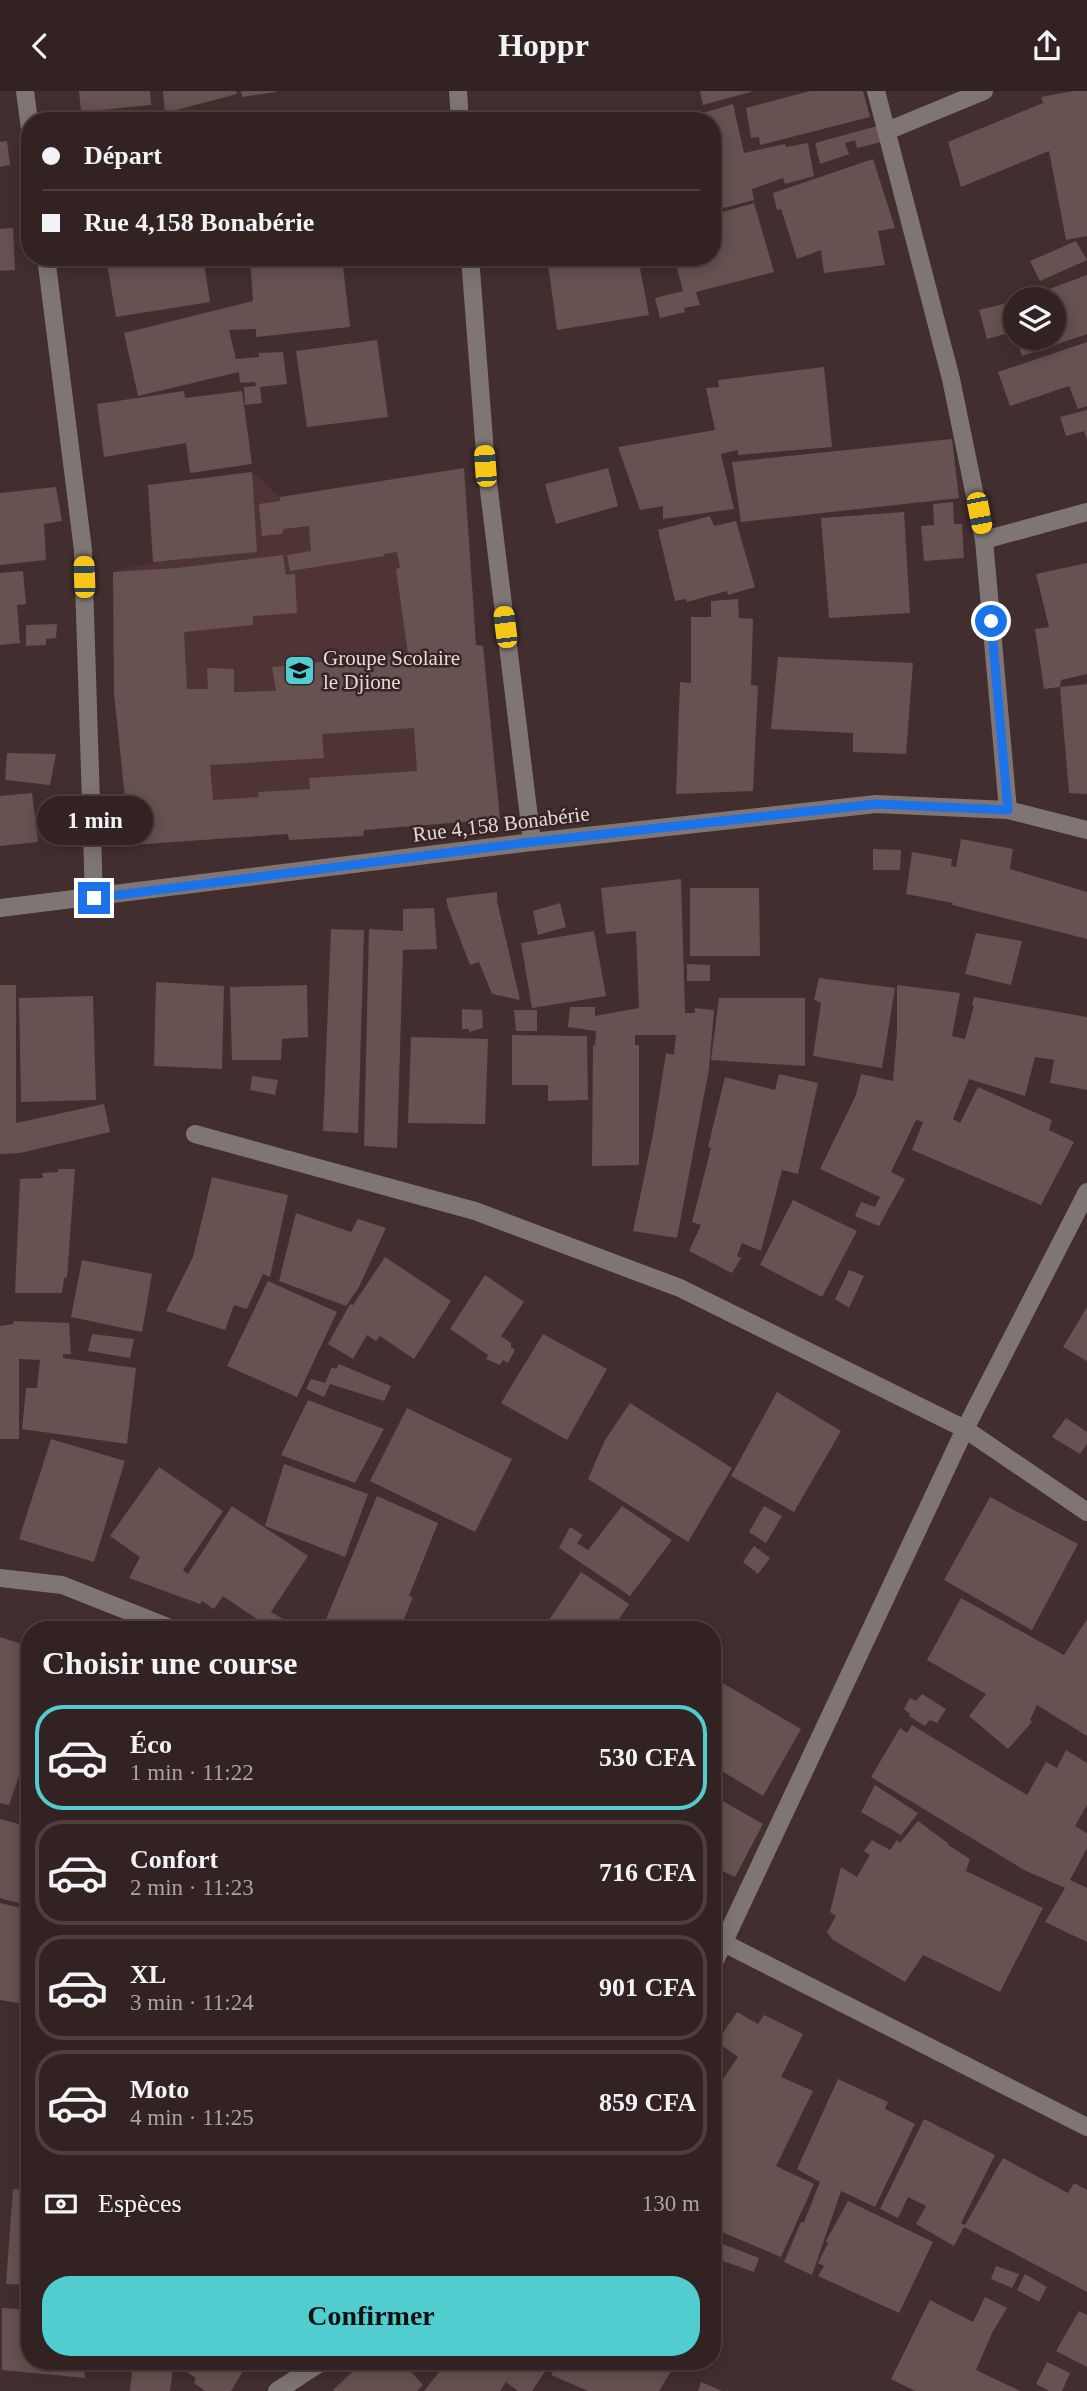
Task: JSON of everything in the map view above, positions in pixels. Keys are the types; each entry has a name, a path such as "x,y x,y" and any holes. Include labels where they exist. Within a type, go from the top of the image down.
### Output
{"street":[{"path":"25,91 28,112"},
{"path":"458,91 459,112"},
{"path":"876,91 951,379 984,540 1008,810"},
{"path":"887,131 984,91"},
{"path":"47,266 83,551 94,898"},
{"path":"471,266 485,466 532,842"},
{"path":"984,540 1087,512"},
{"name":"Rue 4,158 Bonabérie","path":"0,908 532,842 876,804 1008,810 1087,830"},
{"path":"195,1134 475,1211 667,1283 965,1429 1087,1512"},
{"path":"721,1934 965,1429 1087,1192"},
{"path":"0,1578 62,1585 153,1621"},
{"path":"721,1942 1087,2127"},
{"path":"277,2391 309,2370"}],"shaded area":[{"name":"Groupe Scolaire le Djione","path":"464,468 476,645 483,646 500,819 364,830 363,836 289,840 288,834 130,845 114,693 113,572 153,562 252,472 280,497"}],"building":[{"path":"79,91 150,91 151,105 81,112"},
{"path":"163,91 236,91 237,94 169,112 165,112"},
{"path":"241,91 276,91 276,92 242,97"},
{"path":"700,91 751,91 751,92 703,105"},
{"path":"810,91 863,91 870,117 760,145 759,137 751,138 746,108"},
{"path":"1087,91 1087,236 1066,240 1049,151 961,187 948,142 1043,103 1041,97"},
{"path":"733,104 744,153 785,144 786,147 808,143 814,176 785,184 783,178 752,189 754,200 721,209 721,112 706,112"},
{"path":"877,126 881,142 857,148 855,140 845,143 849,154 820,164 815,143"},
{"path":"7,141 10,165 0,167 0,142"},
{"path":"873,159 895,228 878,231 885,265 824,273 821,250 797,259 773,193"},
{"path":"754,203 774,272 696,292 700,305 660,318 655,298 683,291 676,266 721,266 721,212"},
{"path":"13,228 15,270 0,271 0,229"},
{"path":"1076,241 1087,260 1040,281 1030,261"},
{"path":"108,266 204,266 210,302 116,317"},
{"path":"251,266 343,266 350,327 256,337 256,329 229,330 236,359 259,357 259,353 283,352 287,384 260,387 262,403 245,405 244,387 256,386 255,382 240,383 239,372 138,396 124,333 253,301"},
{"path":"548,266 640,266 649,315 557,330"},
{"path":"1087,275 1087,334 1066,341 1066,287 1054,287"},
{"path":"1003,304 1003,334 987,339 979,310"},
{"path":"377,340 388,417 307,427 296,351"},
{"path":"1087,342 1087,406 1078,409 1069,386 1010,406 998,372"},
{"path":"1020,350 1040,350 1022,356"},
{"path":"824,367 832,447 738,455 738,450 721,454 734,509 663,519 663,506 640,510 618,447 715,430 706,388 719,387 718,380"},
{"path":"184,391 185,398 242,391 252,464 190,473 186,443 104,457 97,404"},
{"path":"1087,410 1087,440 1084,431 1066,436 1060,417"},
{"path":"952,439 959,498 741,522 732,462"},
{"name":"Groupe Scolaire le Djione","path":"464,468 476,645 483,646 500,819 364,830 363,836 289,840 288,834 130,845 114,693 113,572 177,568 283,555 286,575 295,574 297,613 253,616 253,625 184,632 187,689 208,689 207,668 234,669 234,692 276,691 272,667 408,653 396,569 400,568 397,552 290,571 287,555 311,551 309,526 284,529 282,534 262,536 259,504 280,501 280,497","holes":["414,728 417,771 309,778 310,789 258,792 259,797 213,800 210,765 324,758 322,734"]},
{"path":"608,468 618,506 556,524 545,484"},
{"path":"252,472 257,552 153,562 148,485"},
{"path":"56,487 62,521 44,524 46,560 0,565 0,493"},
{"path":"953,502 954,524 962,524 964,558 924,561 921,526 934,525 933,504"},
{"path":"904,512 910,613 829,618 821,518"},
{"path":"710,516 714,526 736,521 755,587 728,595 727,591 687,602 686,599 675,601 658,530"},
{"path":"1087,563 1087,674 1061,680 1060,687 1044,689 1035,629 1049,627 1036,574"},
{"path":"23,571 26,604 17,605 20,643 0,645 0,573"},
{"path":"738,599 739,618 753,619 751,685 758,686 753,791 676,794 680,682 691,683 691,617 711,617 711,601"},
{"path":"57,624 56,638 46,639 46,645 26,646 26,625"},
{"path":"778,657 913,663 906,754 853,752 853,733 771,729"},
{"path":"1087,684 1087,794 1069,793 1060,687"},
{"path":"7,753 56,754 50,785 5,780"},
{"path":"32,793 38,842 0,846 0,796"},
{"path":"961,839 1013,849 1010,869 1087,892 1087,939 952,905 953,903 906,894 912,852 952,859 951,866 956,867"},
{"path":"873,849 901,850 900,870 873,870"},
{"path":"681,879 685,1013 695,1013 695,1008 714,1010 709,1069 677,1238 633,1231 666,1053 674,1055 676,1035 635,1035 635,1045 639,1045 639,1165 592,1166 593,1045 595,1046 596,1031 568,1027 570,1007 595,1007 595,1016 639,1008 636,931 606,934 601,888"},
{"path":"690,888 759,888 760,956 690,956"},
{"path":"497,892 520,1000 492,994 479,962 470,965 446,898"},
{"path":"560,903 566,927 538,935 533,911"},
{"path":"434,908 437,949 403,950 397,1148 364,1146 369,929 403,931 403,909"},
{"path":"331,929 364,930 358,1133 323,1131"},
{"path":"594,931 606,996 532,1008 521,943"},
{"path":"976,933 1022,941 1011,985 965,974"},
{"path":"687,964 710,965 710,981 687,981"},
{"path":"819,978 895,988 882,1068 813,1056 821,1003 814,1000"},
{"path":"156,982 224,986 222,1069 154,1066"},
{"path":"0,985 16,985 16,1123 104,1104 110,1132 20,1153 0,1154"},
{"path":"307,985 308,1037 282,1039 281,1060 232,1060 230,987"},
{"path":"897,985 960,993 952,1036 965,1039 974,997 1087,1017 1087,1090 1050,1083 1054,1060 1035,1057 1025,1096 969,1079 953,1119 960,1123 978,1087 1052,1120 1049,1130 1074,1142 1041,1205 912,1150 923,1122 916,1120 891,1172 905,1179 879,1226 855,1216 861,1202 875,1207 880,1197 820,1169 856,1095 861,1074 893,1081"},
{"path":"93,996 96,1100 21,1102 19,998"},
{"path":"719,998 805,998 805,1066 711,1060"},
{"path":"462,1009 482,1010 483,1028 469,1032 469,1029 462,1029"},
{"path":"514,1010 537,1010 537,1031 516,1031"},
{"path":"512,1035 587,1036 588,1100 548,1101 548,1085 512,1085"},
{"path":"411,1037 488,1039 485,1124 408,1123"},
{"path":"779,1074 818,1083 798,1174 782,1170 761,1251 742,1243 737,1256 741,1258 732,1273 689,1251 701,1225 692,1222 711,1148 708,1147 725,1077 775,1090"},
{"path":"252,1076 278,1080 275,1095 250,1090"},
{"path":"58,1169 75,1169 67,1277 64,1278 62,1293 15,1293 20,1179 43,1178 42,1173 58,1172"},
{"path":"212,1177 288,1195 270,1277 263,1274 247,1309 234,1305 225,1330 166,1311 193,1257"},
{"path":"793,1200 857,1231 822,1297 760,1265"},
{"path":"296,1213 351,1232 358,1219 386,1228 359,1287 346,1306 279,1281"},
{"path":"385,1257 451,1301 414,1359 380,1336 376,1341 367,1335 353,1359 328,1344 350,1304 353,1305"},
{"path":"82,1260 152,1274 142,1332 71,1317"},
{"path":"849,1270 864,1276 849,1308 835,1299"},
{"path":"485,1275 524,1302 501,1336 511,1343 515,1350 508,1363 503,1360 500,1365 486,1359 488,1355 450,1329"},
{"path":"268,1281 337,1312 297,1397 227,1366"},
{"path":"1087,1307 1087,1361 1063,1347"},
{"path":"14,1321 69,1323 71,1354 63,1354 63,1358 136,1368 127,1444 22,1429 26,1388 37,1388 40,1360 19,1359 19,1439 0,1439 0,1326 13,1324"},
{"path":"92,1334 134,1339 130,1358 88,1351"},
{"path":"543,1334 607,1369 567,1440 501,1403"},
{"path":"339,1364 391,1386 384,1401 330,1384 324,1397 306,1389 311,1379 325,1383 332,1367 336,1369"},
{"path":"777,1392 841,1431 794,1512 731,1476"},
{"path":"308,1400 384,1429 355,1483 281,1455"},
{"path":"630,1403 732,1468 688,1542 588,1479 605,1440"},
{"path":"407,1408 512,1459 475,1532 370,1481"},
{"path":"1066,1418 1087,1432 1087,1444 1080,1454 1052,1437"},
{"path":"51,1439 125,1461 94,1562 19,1539"},
{"path":"284,1464 368,1494 345,1557 265,1526"},
{"path":"159,1467 223,1511 183,1570 188,1574 232,1506 308,1556 271,1612 287,1621 260,1621 223,1596 214,1609 202,1601 200,1604 129,1578 140,1557 110,1536"},
{"path":"377,1496 438,1523 409,1596 413,1597 403,1621 325,1621"},
{"path":"990,1497 1078,1544 1032,1630 944,1580"},
{"path":"622,1506 672,1540 630,1596 559,1548 570,1527 583,1535 577,1543 588,1550"},
{"path":"764,1506 782,1516 766,1543 749,1532"},
{"path":"754,1546 770,1558 758,1574 743,1562"},
{"path":"581,1572 629,1604 618,1621 548,1621"},
{"path":"961,1598 1064,1655 1087,1619 1087,1736 1037,1705 1030,1720 1032,1722 1008,1749 969,1716 986,1694 927,1660"},
{"path":"0,1637 21,1644 21,1771 9,1805 0,1803"},
{"path":"721,1682 801,1729 763,1796 721,1770"},
{"path":"922,1694 946,1709 937,1723 930,1720 925,1726 909,1716 904,1709 910,1698 916,1701"},
{"path":"912,1725 1027,1795 1046,1762 1057,1768 1066,1750 1087,1763 1087,1805 1075,1826 1087,1833 1087,1848 1070,1880 1087,1888 1087,1942 1045,1922 1065,1888 1024,1870 871,1777 900,1728 907,1733"},
{"path":"875,1785 918,1813 901,1835 861,1812"},
{"path":"721,1800 763,1824 735,1877 721,1870"},
{"path":"0,1819 21,1825 21,1904 0,1898"},
{"path":"918,1821 970,1859 966,1871 1043,1908 1000,1992 923,1955 905,1982 833,1940 827,1932 836,1916 830,1912 841,1867 857,1877 870,1855 864,1851 872,1840 890,1850 897,1840 900,1843"},
{"path":"0,1903 21,1908 21,2004 0,2000"},
{"path":"737,2012 758,2024 764,2015 803,2034 781,2077 813,2091 776,2166 814,2184 781,2257 721,2232 721,2082 738,2057 721,2045 721,2036"},
{"path":"838,2079 888,2102 885,2109 915,2124 875,2207 841,2191 812,2275 784,2262 820,2182 797,2169"},
{"path":"924,2119 995,2155 961,2223 965,2225 1003,2158 1068,2193 1074,2183 1087,2190 1087,2292 964,2227 954,2246 916,2224 926,2206 908,2197 898,2218 880,2209"},
{"path":"13,2189 21,2189 21,2285 6,2284"},
{"path":"848,2201 933,2242 899,2313 818,2276 824,2266 818,2263 828,2243 826,2241"},
{"path":"721,2243 759,2258 754,2272 721,2260"},
{"path":"996,2266 1019,2274 1012,2288 991,2279"},
{"path":"1025,2274 1047,2287 1039,2302 1017,2290"},
{"path":"985,2297 1007,2308 992,2333 976,2370 1020,2391 915,2391 891,2379 930,2300 973,2322"},
{"path":"2,2308 21,2309 21,2370 85,2370 85,2378 2,2370"},
{"path":"1079,2311 1087,2315 1087,2367 1056,2351"},
{"path":"1047,2362 1070,2373 1062,2391 1049,2391 1036,2384"},
{"path":"132,2370 173,2370 170,2391 130,2391"},
{"path":"183,2370 244,2370 231,2391 205,2391 194,2383 196,2378"},
{"path":"354,2370 409,2370 423,2385 417,2391 333,2390"},
{"path":"441,2370 546,2370 532,2391 518,2391 506,2382 500,2391 424,2391"},
{"path":"554,2370 672,2370 659,2391 588,2391 551,2375"},
{"path":"701,2382 722,2391 698,2391"}],"place":[{"name":"Groupe Scolaire le Djione","path":"300,670"}],"route":[{"path":"94,898 532,842 876,804 1008,810 991,621"}]}
